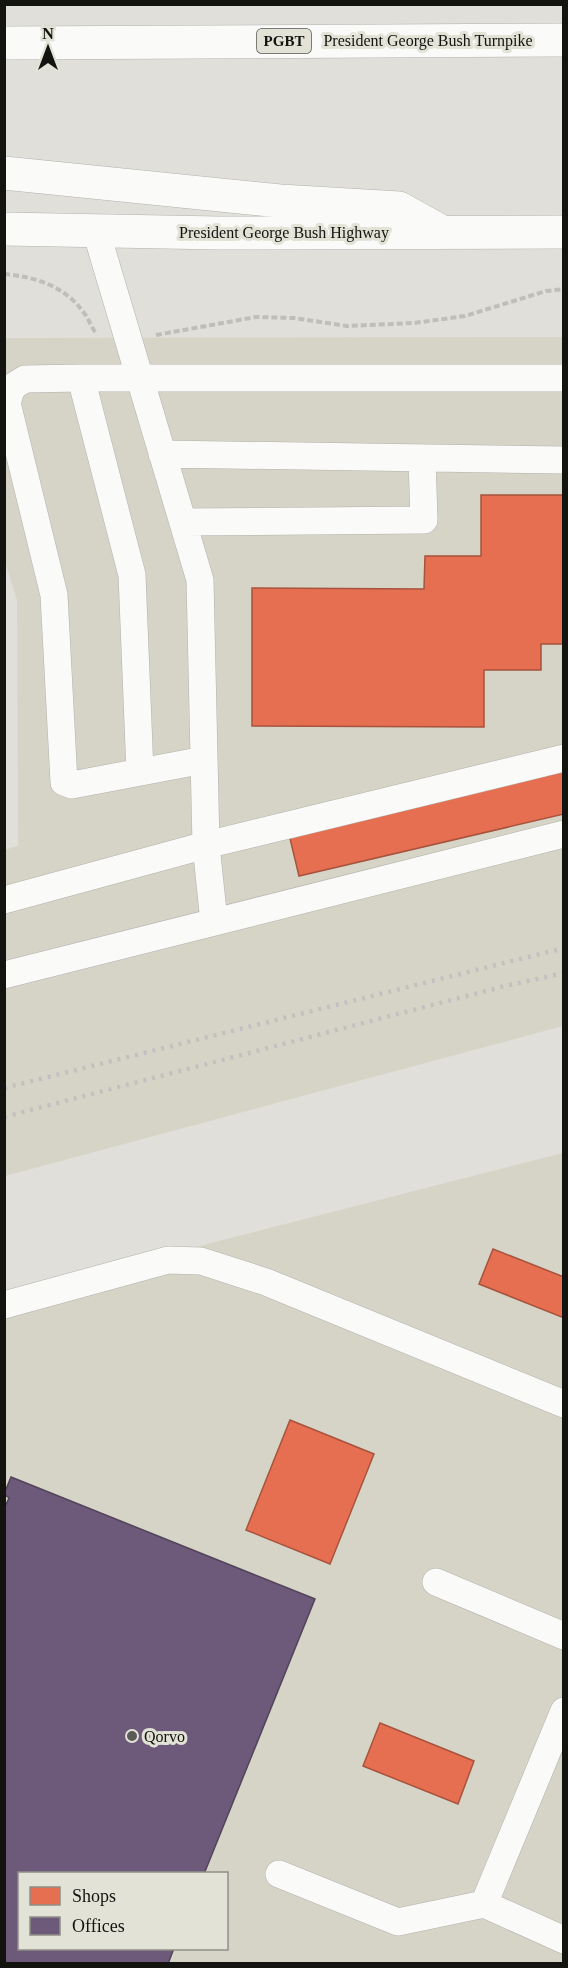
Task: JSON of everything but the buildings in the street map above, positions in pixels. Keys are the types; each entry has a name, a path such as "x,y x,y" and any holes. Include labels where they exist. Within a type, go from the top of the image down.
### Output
{"main road":[{"name":"President George Bush Turnpike","path":"4,43 564,40"},
{"path":"4,173 280,201 399,208 441,232"},
{"name":"President George Bush Highway","path":"4,229 564,231"}],"lane":[{"path":"96,231 200,580 206,845 214,922"},
{"path":"204,760 72,784 64,782 54,595 7,404 12,387 25,379 139,377 564,378"},
{"path":"81,378 132,575 140,772"},
{"path":"162,454 564,460"},
{"path":"184,522 424,520 422,458"},
{"path":"4,900 206,845 564,758"},
{"path":"4,975 564,834"},
{"path":"4,1305 168,1260 201,1261 266,1282 564,1404"},
{"path":"436,1582 564,1636"},
{"path":"484,1904 564,1711"},
{"path":"279,1874 398,1922 484,1904 564,1940"}],"path":[{"path":"4,274 30,277 54,285 74,301 99,336 160,335 256,317 294,318 346,326 414,323 465,316 546,291 564,289"}],"shaded area":[{"path":"563,337 563,1026 5,1176 4,850 18,846 17,600 4,558 5,338"},
{"path":"563,1153 563,1963 5,1963 4,1296"}],"railway":[{"path":"4,1088 564,948"},
{"path":"4,1117 501,987 564,973"}],"place":[{"name":"Qorvo","path":"132,1736"}]}
